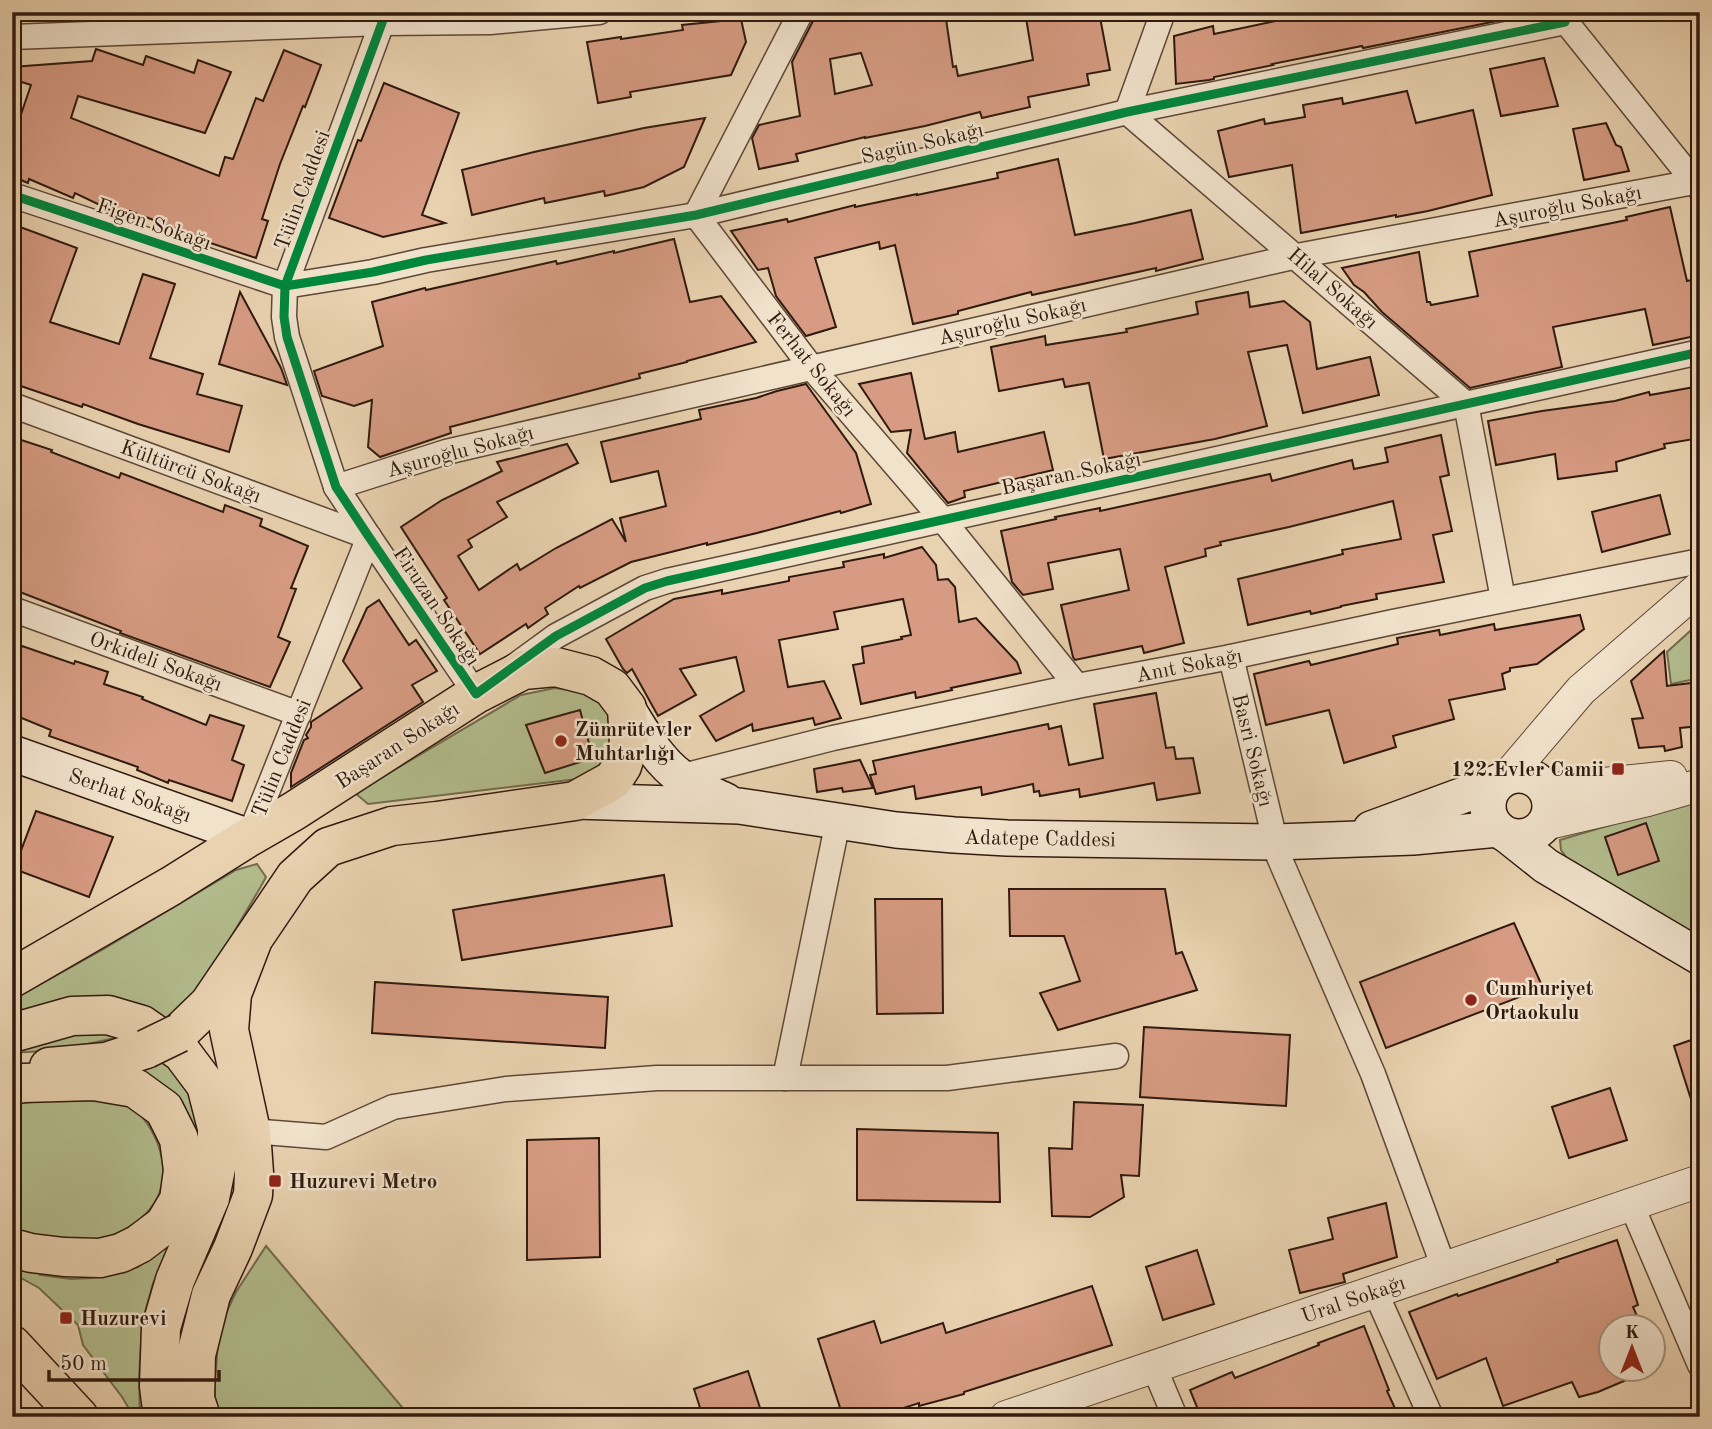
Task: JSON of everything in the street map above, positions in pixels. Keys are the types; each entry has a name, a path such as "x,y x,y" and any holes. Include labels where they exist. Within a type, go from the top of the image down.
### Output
{"main road":[{"name":"Adatepe Caddesi","path":"476,694 523,670 556,667 591,676 612,688 651,745 679,777 739,806"},
{"name":"Başaran Sokağı","path":"12,978 125,914 294,811 476,694"},
{"path":"12,1072 106,1062 163,1041 209,1004 295,877 328,847 392,826 575,801 612,780 622,765 629,744 627,708"},
{"name":"Serhat Sokağı","path":"12,753 249,837"},
{"name":"Adatepe Caddesi","path":"575,801 739,806 896,830 954,835 1276,842 1456,834 1522,806"},
{"name":"Adatepe Caddesi","path":"1343,840 1522,806"},
{"path":"1522,806 1548,856 1586,889 1700,957"},
{"path":"294,811 392,826"},
{"path":"201,1417 195,1399 196,1355 211,1295 253,1195 251,1131 229,1030 232,995 251,942"},
{"path":"12,1033 72,1016 108,1015 142,1026 182,1054 206,1085 217,1128 217,1163 210,1198 175,1280 161,1328 159,1386 163,1417"},
{"path":"12,1085 94,1081 135,1088 164,1109 179,1139 183,1170 179,1200 164,1225 139,1244 100,1258 53,1256 12,1248"},
{"path":"173,1417 170,1364 174,1332 192,1288 253,1195"},
{"path":"12,1345 79,1417"}],"street":[{"path":"123,33 141,12"},
{"path":"12,37 384,18 490,22 599,12"},
{"path":"696,215 801,12"},
{"path":"1127,112 1163,12"},
{"path":"1562,17 1697,185"},
{"name":"Sagün Sokağı","path":"285,286 696,215 1127,112 1562,17"},
{"name":"Tülin Caddesi","path":"249,837 369,537 336,487 287,337 285,286 384,18"},
{"name":"Hilal Sokağı","path":"1127,112 1466,404"},
{"name":"Aşuroğlu Sokağı","path":"336,487 446,452 1297,256 1697,185"},
{"name":"Figen Sokağı","path":"12,195 285,286"},
{"name":"Ferhat Sokağı","path":"696,215 811,367 942,519 1077,686"},
{"name":"Başaran Sokağı","path":"476,694 556,636 645,588 667,581 1700,352"},
{"path":"1466,404 1503,599"},
{"name":"Kültürcü Sokağı","path":"12,405 369,537"},
{"name":"Firuzan Sokağı","path":"369,537 476,694"},
{"name":"Anıt Sokağı","path":"679,777 833,738 1077,686 1700,561"},
{"path":"1522,806 1548,728 1581,690 1700,587"},
{"name":"Orkideli Sokağı","path":"12,609 299,714"},
{"name":"Basri Sokağı","path":"1231,657 1284,871 1373,1074 1444,1268"},
{"name":"Adatepe Caddesi","path":"1522,806 1700,774"},
{"name":"Adatepe Caddesi","path":"1522,806 1648,800 1700,785"},
{"path":"785,1078 838,821"},
{"path":"251,1131 326,1137 393,1107 506,1089 657,1078 947,1078 1116,1056"},
{"name":"Ural Sokağı","path":"1006,1417 1700,1181"},
{"path":"1631,1204 1700,1365"},
{"path":"1375,1291 1431,1417"},
{"path":"1154,1367 1175,1417"}],"green space":[{"path":"1700,622 1700,678 1671,684 1667,652"},
{"path":"555,688 592,697 600,702 611,717 613,736 605,765 586,778 368,804 355,793 521,695"},
{"path":"1700,798 1700,941 1570,862 1561,850 1560,840"},
{"path":"257,864 266,877 204,983 180,1009 163,1020 12,1016 12,1000 236,870"},
{"path":"76,1029 124,1036 60,1050 12,1053 12,1046"},
{"path":"163,1059 176,1073 191,1097 201,1131 202,1174 189,1207 195,1175 192,1141 182,1116 167,1095 151,1081 119,1071"},
{"path":"42,1101 120,1103 132,1108 145,1121 157,1142 163,1173 157,1198 140,1219 113,1235 90,1240 12,1234 12,1104"},
{"path":"189,1209 176,1241 153,1283 142,1324 140,1417 134,1417 83,1345 78,1325 39,1288 12,1273 12,1262 41,1270 40,1275 71,1279 92,1278 138,1267 152,1257 149,1253 168,1237"},
{"path":"266,1246 407,1413 395,1417 354,1417 350,1408 319,1417 224,1417 215,1405 219,1328 236,1292"}],"building":[{"path":"853,12 945,12 953,67 956,66 958,76 1033,60 1025,12 1099,12 1110,70 1087,74 1089,85 1028,97 1030,107 982,118 980,112 865,137 796,154 798,161 759,169 752,138 759,125 800,116 792,62 815,17","holes":["861,53 872,85 835,94 830,59"]},
{"path":"1284,12 1506,12 1507,19 1272,64 1209,80 1176,84 1174,36 1213,26 1214,34 1285,19"},
{"path":"741,19 746,42 731,75 630,92 631,97 598,103 587,42 683,30 682,25"},
{"path":"96,49 143,65 146,56 194,73 198,60 231,72 205,133 78,96 71,118 219,176 225,157 233,159 256,98 263,101 284,50 321,65 280,164 262,219 268,221 256,258 192,237 193,235 130,211 127,218 75,193 73,198 29,179 28,183 12,176 12,141 31,85 12,79 12,67 92,61"},
{"path":"1544,58 1558,106 1501,116 1490,69"},
{"path":"384,83 459,113 422,215 445,223 383,237 329,218 358,140 361,141"},
{"path":"1407,91 1416,123 1473,110 1492,195 1428,211 1301,233 1292,165 1229,177 1218,131 1264,119 1265,124 1305,117 1303,105 1342,98 1343,104"},
{"path":"705,118 684,167 644,187 605,196 604,191 545,203 544,198 472,215 462,170 644,128"},
{"path":"1606,123 1616,145 1621,147 1629,171 1584,180 1573,129"},
{"path":"1058,159 1075,235 1191,210 1203,259 1032,295 1031,292 958,311 958,314 913,324 895,245 880,249 879,242 815,258 836,327 806,336 776,296 768,268 758,270 731,231 787,219 788,222 855,205 998,178 997,173"},
{"path":"1670,207 1687,281 1700,278 1700,335 1653,345 1645,309 1553,327 1562,367 1470,388 1382,312 1354,285 1342,268 1419,252 1427,302 1431,305 1478,296 1469,252 1627,220 1626,217"},
{"path":"12,224 77,248 50,322 119,344 143,274 175,284 150,358 203,374 197,394 242,406 229,452 12,383"},
{"path":"674,239 690,302 721,296 756,342 639,374 640,378 450,427 451,433 380,457 368,447 372,400 354,406 322,396 314,371 383,346 372,302 425,288 426,290 556,261 557,264"},
{"path":"240,292 281,368 287,385 219,364"},
{"path":"1248,292 1250,307 1284,301 1310,322 1317,369 1370,357 1379,395 1303,413 1287,345 1248,352 1267,426 1215,439 1104,459 1089,383 1065,387 1063,379 999,391 991,347 1045,336 1046,345 1127,332 1126,329 1198,314 1196,302"},
{"path":"911,373 925,439 955,432 958,452 1044,432 1053,470 964,491 965,497 948,503 907,453 911,430 891,432 859,384"},
{"path":"806,384 856,453 871,504 631,562 580,588 579,586 545,608 548,614 528,628 526,624 480,654 401,527 442,500 502,471 497,462 567,444 578,463 497,502 507,517 468,540 472,547 458,556 479,590 517,564 520,570 612,519 626,542 620,518 666,506 658,471 611,482 601,442 701,419 699,410"},
{"path":"1700,386 1700,438 1664,444 1665,448 1616,462 1617,471 1558,479 1555,454 1496,465 1488,421 1615,401 1649,392 1650,395"},
{"path":"1441,435 1449,475 1440,477 1452,531 1433,535 1444,582 1376,594 1377,599 1248,625 1238,579 1343,554 1342,550 1401,539 1393,501 1220,542 1221,545 1205,549 1206,556 1165,567 1184,643 1144,653 1142,646 1075,660 1061,605 1129,590 1120,549 1048,563 1053,589 1023,595 1012,582 1001,531 1056,519 1055,517 1100,508 1100,511 1270,474 1272,481 1352,460 1354,469 1388,462 1385,448"},
{"path":"12,437 52,450 51,452 119,478 121,473 223,512 225,505 262,519 260,526 308,546 291,588 296,589 278,637 290,642 270,687 120,633 121,631 12,589"},
{"path":"1660,495 1670,534 1602,552 1592,512"},
{"path":"922,547 936,565 938,580 948,579 955,587 959,622 976,618 1017,662 1021,673 916,698 915,692 861,704 853,665 864,663 862,647 911,635 903,599 834,612 838,629 779,640 788,687 824,681 841,718 815,725 813,718 753,731 752,724 716,741 700,716 744,691 736,657 680,669 696,695 658,716 632,669 627,673 623,669 606,639 674,599 722,590 722,594 789,581 789,577 844,567 843,562 884,554 884,558"},
{"path":"379,600 409,645 416,640 437,671 412,685 423,702 291,787 291,773 304,740 308,738 306,735 311,722 362,688 343,661 367,608"},
{"path":"1580,615 1584,629 1537,664 1510,668 1510,671 1502,674 1505,689 1449,700 1454,719 1393,736 1396,747 1344,763 1329,710 1266,725 1254,674 1309,661 1311,665 1398,644 1397,638 1439,630 1440,635 1494,624 1495,630"},
{"path":"22,646 74,664 75,661 108,672 104,684 143,697 142,699 206,725 210,715 244,726 232,760 244,765 232,801 169,780 168,783 137,770 138,767 49,736 51,730 12,714 12,671"},
{"path":"1664,651 1667,686 1700,682 1700,726 1680,728 1682,747 1665,751 1664,746 1639,748 1632,719 1643,718 1631,681"},
{"path":"1156,693 1166,748 1174,747 1176,759 1193,758 1200,793 1157,800 1154,783 1080,797 1079,789 1040,796 1039,791 1034,792 1033,784 982,795 981,787 916,799 914,786 876,794 870,775 876,774 873,761 1048,724 1049,729 1061,726 1069,765 1103,758 1094,704"},
{"name":"Zümrütevler Muhtarlığı","path":"580,710 593,758 545,773 526,725"},
{"path":"860,760 873,788 843,792 842,788 817,792 814,769"},
{"path":"36,811 113,837 89,897 14,869"},
{"path":"1646,823 1659,861 1618,875 1605,837"},
{"path":"664,875 672,926 462,960 453,910"},
{"path":"1009,889 1165,889 1176,954 1182,952 1197,990 1058,1030 1040,993 1080,981 1064,936 1010,936"},
{"path":"875,899 942,899 943,1013 877,1014"},
{"path":"1514,923 1543,988 1386,1048 1360,982"},
{"path":"375,982 608,997 605,1048 372,1033"},
{"path":"1144,1027 1290,1035 1286,1106 1140,1097"},
{"path":"1700,1037 1700,1115 1696,1115 1674,1046"},
{"path":"1610,1088 1627,1140 1569,1158 1552,1107"},
{"path":"1074,1102 1143,1105 1139,1176 1121,1175 1124,1197 1090,1217 1052,1216 1049,1148 1072,1149"},
{"path":"857,1129 998,1133 1000,1202 857,1200"},
{"path":"599,1138 600,1257 527,1260 527,1140"},
{"path":"1386,1203 1397,1257 1343,1274 1345,1282 1300,1293 1289,1250 1333,1239 1328,1218"},
{"path":"1617,1240 1638,1305 1633,1307 1636,1314 1596,1314 1596,1384 1617,1384 1579,1397 1572,1382 1503,1406 1486,1358 1437,1379 1409,1312 1558,1262 1557,1260"},
{"path":"1197,1250 1214,1304 1163,1320 1146,1267"},
{"path":"1092,1286 1112,1345 964,1394 919,1406 919,1403 875,1417 843,1417 818,1339 874,1321 881,1343 943,1323 946,1333"},
{"path":"1364,1326 1399,1417 1201,1417 1190,1390 1232,1372 1235,1378"},
{"path":"748,1371 763,1417 703,1417 694,1389"}],"cycle path":[{"path":"386,12 285,286 284,317 287,337 336,487 476,694 556,636 645,588 667,581 1700,352"},
{"path":"12,195 285,286 696,215 1127,112 1565,22"}],"place":[{"name":"Zümrütevler Muhtarlığı","path":"561,741"},
{"name":"122.Evler Camii","path":"1618,769"},
{"name":"Cumhuriyet Ortaokulu","path":"1471,1000"},
{"name":"Huzurevi Metro","path":"275,1181"},
{"name":"Huzurevi","path":"66,1318"}]}
